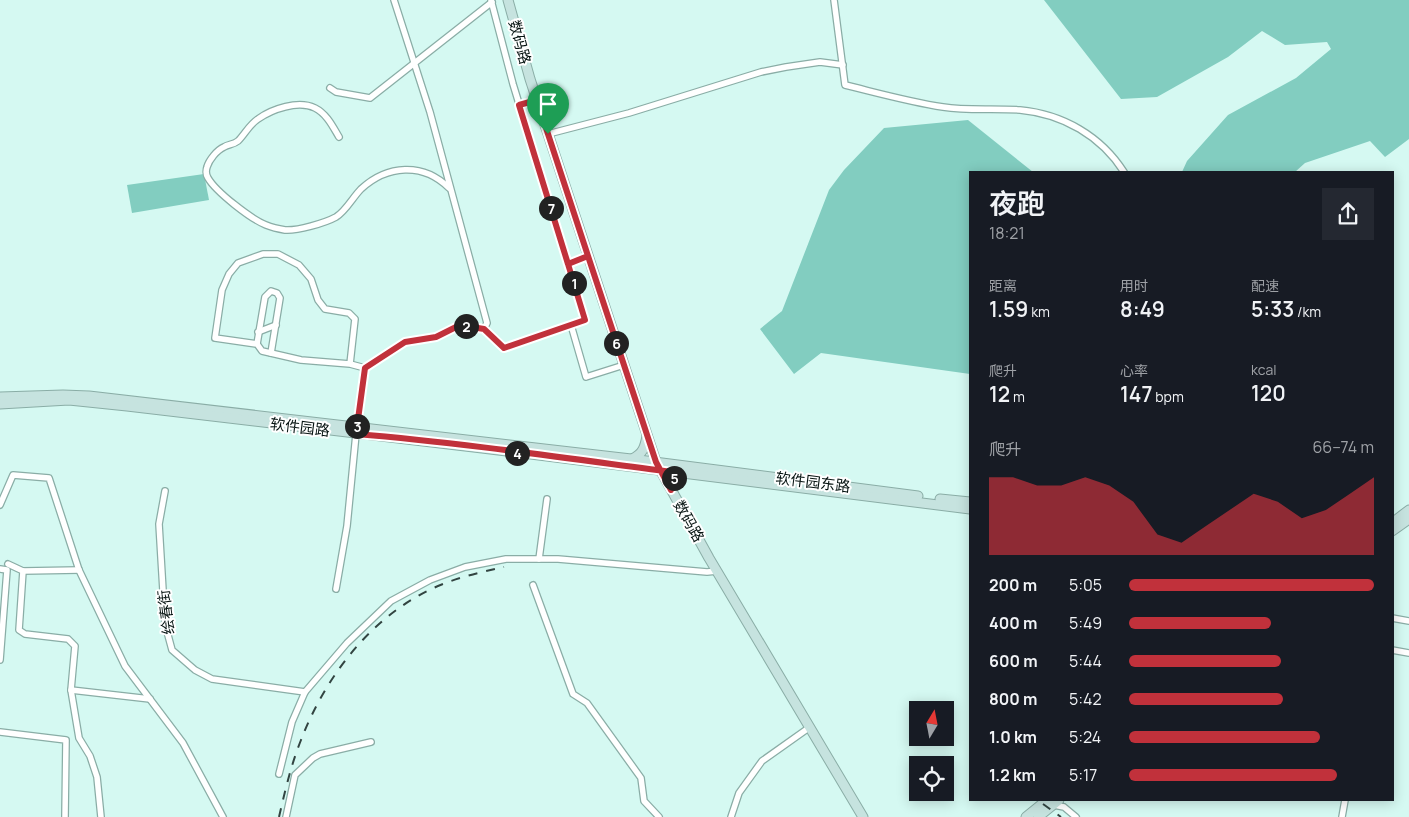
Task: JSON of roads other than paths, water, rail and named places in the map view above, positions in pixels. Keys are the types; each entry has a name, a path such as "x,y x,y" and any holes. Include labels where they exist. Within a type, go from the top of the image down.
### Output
{"main road":[{"name":"数码路","path":"508,0 537,100 658,466 717,571 863,817"},
{"name":"软件园路","path":"0,397 89,396 658,466"},
{"name":"软件园路","path":"0,404 69,400 631,459 658,466"},
{"path":"631,459 643,452 647,436"},
{"name":"软件园东路","path":"658,466 679,473 969,509"},
{"name":"软件园东路","path":"658,466 969,502"},
{"path":"671,490 674,478 679,473"},
{"path":"1394,521 1409,510"},
{"path":"1394,530 1409,519"},
{"path":"1026,817 1053,802"},
{"path":"1038,817 1053,802"}],"street":[{"path":"394,0 430,112 487,323 484,329"},
{"path":"834,0 846,86 944,108 1020,110 1047,115 1068,122 1094,138 1116,159 1123,171"},
{"path":"271,353 280,298 277,293 270,291 265,296 258,332 257,344 262,351 301,360 350,364 365,368 405,342 436,337 460,325 484,329 504,348 585,320 519,105 492,1 370,98 336,92 330,88"},
{"path":"548,134 630,114 761,72 820,62 843,65"},
{"path":"519,105 537,100"},
{"path":"339,137 329,120 315,108 299,106 276,110 258,119 250,126 244,136 235,143 224,146 210,160 206,169 207,177 222,194 242,210 266,225 286,230 308,226 337,216 362,188 385,172 415,169 439,178 450,189"},
{"path":"257,344 216,338 222,290 229,274 238,263 263,254 278,254 298,265 311,279 318,300 325,309 349,313 355,319 350,364"},
{"path":"568,264 588,256"},
{"path":"258,332 276,325"},
{"path":"571,325 586,377 624,365"},
{"path":"336,590 347,526 356,430 365,368"},
{"path":"0,505 13,475 49,478 79,570 125,666 183,743 223,817"},
{"name":"绘春街","path":"165,491 159,524 165,624 172,650 195,670 212,679 305,692"},
{"path":"538,559 547,498"},
{"path":"279,774 292,722 305,692 347,643 391,601 430,580 465,566 506,559 585,561 707,572 717,571"},
{"path":"8,564 22,570 79,570"},
{"path":"0,569 7,570 0,660"},
{"path":"22,570 19,630 25,634 68,640 75,646 71,690 79,738 90,756 97,777 101,817"},
{"path":"533,585 573,694 587,703 641,778 644,801 659,817"},
{"path":"1394,618 1409,620"},
{"path":"1394,650 1409,653"},
{"path":"71,690 150,699"},
{"path":"731,817 739,793 762,761 810,727"},
{"path":"0,732 66,740 65,817"},
{"path":"286,817 295,776 313,758 320,754 371,742"},
{"path":"1342,817 1345,801"},
{"path":"1053,802 1064,807 1076,817"}],"railway":[{"path":"279,817 294,759 311,716 338,670 354,649 373,630 414,598 454,580 504,567"},
{"path":"1043,804 1061,817"}]}
